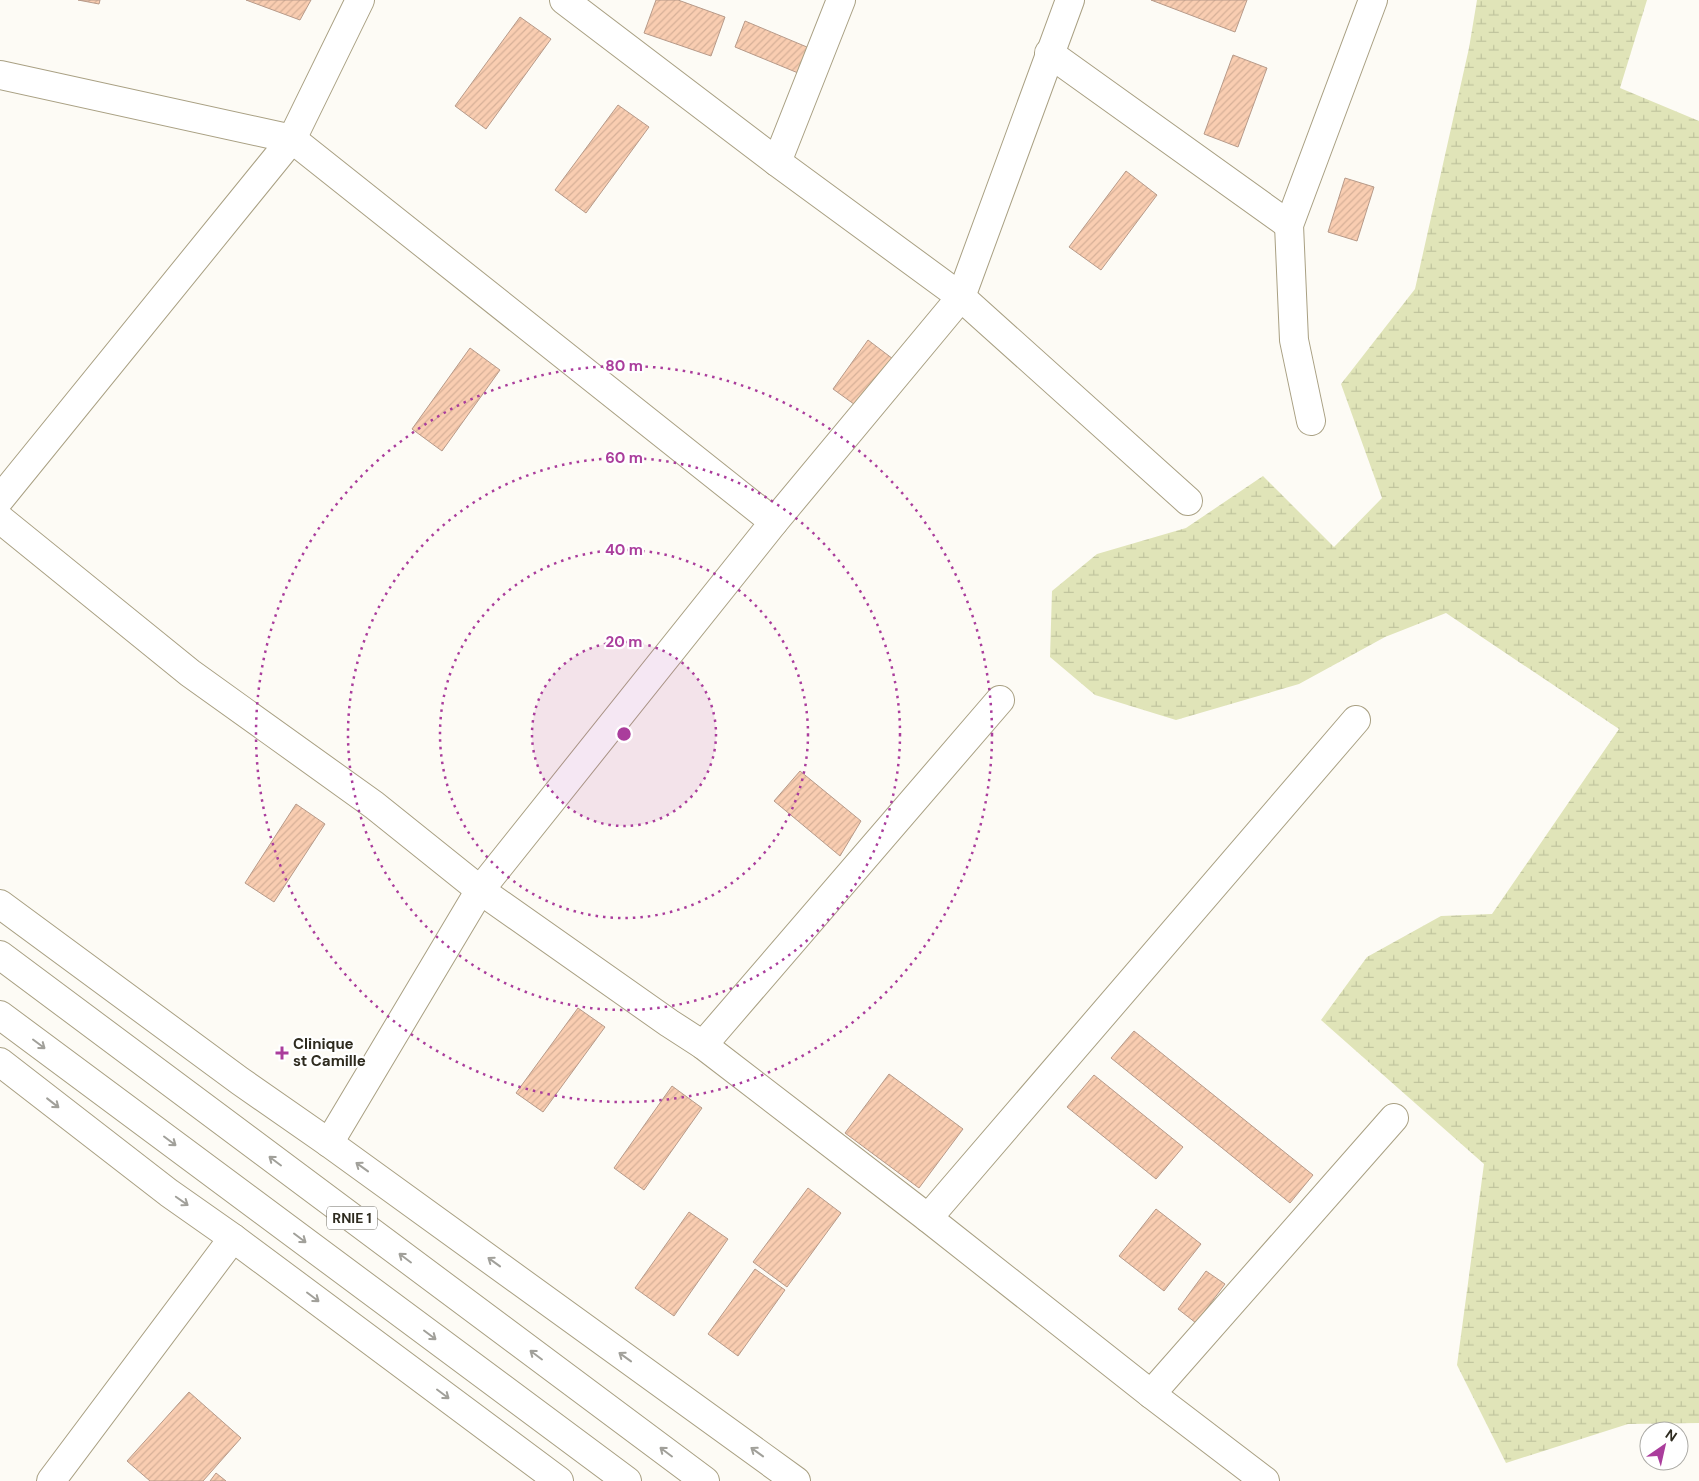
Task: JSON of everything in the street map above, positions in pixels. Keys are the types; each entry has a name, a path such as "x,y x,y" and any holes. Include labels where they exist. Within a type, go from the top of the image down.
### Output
{"main road":[{"path":"0,499 292,139 360,0"},
{"path":"564,0 596,10 777,162 961,297 1188,501"},
{"path":"777,162 841,0"},
{"path":"329,1143 480,890 774,522 961,297 1070,0"},
{"path":"1311,421 1294,340 1289,225 1373,0"},
{"path":"1049,53 1289,225"},
{"path":"0,75 292,139 774,522"},
{"path":"0,519 190,672 374,805 480,890 703,1045 1265,1481"},
{"path":"703,1045 1000,700"},
{"path":"928,1218 1356,720"},
{"path":"0,904 232,1075 796,1481"},
{"name":"RNIE 1","path":"0,955 705,1481"},
{"path":"0,1015 627,1481"},
{"path":"0,1062 170,1192 559,1481"},
{"path":"1151,1394 1394,1118"},
{"path":"52,1481 233,1238"}],"green space":[{"path":"1477,0 1647,0 1620,88 1699,121 1699,1423 1689,1423 1689,1421 1639,1421 1639,1424 1628,1424 1506,1463 1457,1365 1484,1164 1321,1020 1367,957 1441,916 1492,914 1619,729 1446,613 1385,637 1299,684 1176,720 1095,695 1050,657 1052,591 1097,554 1186,528 1263,476 1334,547 1382,498 1341,384 1415,289 1469,48"}],"building":[{"path":"78,0 100,0 99,4"},
{"path":"246,0 311,0 300,20"},
{"path":"656,0 678,0 725,17 711,56 644,33"},
{"path":"1151,0 1247,0 1235,32"},
{"path":"520,17 551,39 486,129 455,106"},
{"path":"745,21 814,50 803,75 735,47"},
{"path":"1233,55 1267,68 1238,147 1204,134"},
{"path":"618,105 649,127 586,213 555,190"},
{"path":"1126,171 1157,195 1101,270 1069,247"},
{"path":"1345,178 1374,187 1357,241 1328,232"},
{"path":"868,340 893,359 858,407 833,389"},
{"path":"470,348 500,370 442,451 412,429"},
{"path":"800,771 861,821 840,856 774,801"},
{"path":"296,804 325,824 274,902 245,883"},
{"path":"578,1008 605,1027 543,1112 516,1093"},
{"path":"1134,1031 1313,1175 1290,1203 1111,1058"},
{"path":"889,1074 963,1129 919,1188 845,1133"},
{"path":"1094,1075 1183,1147 1156,1179 1067,1107"},
{"path":"672,1086 702,1108 644,1190 614,1168"},
{"path":"808,1188 841,1213 787,1287 753,1262"},
{"path":"1156,1209 1201,1244 1164,1291 1119,1256"},
{"path":"689,1212 728,1239 674,1316 635,1288"},
{"path":"755,1269 785,1290 738,1356 708,1334"},
{"path":"1206,1271 1225,1284 1196,1323 1178,1309"},
{"path":"189,1392 241,1438 203,1481 150,1481 127,1461"},
{"path":"216,1473 226,1481 210,1481"}],"place":[{"name":"Clinique st Camille","path":"282,1053"}]}
